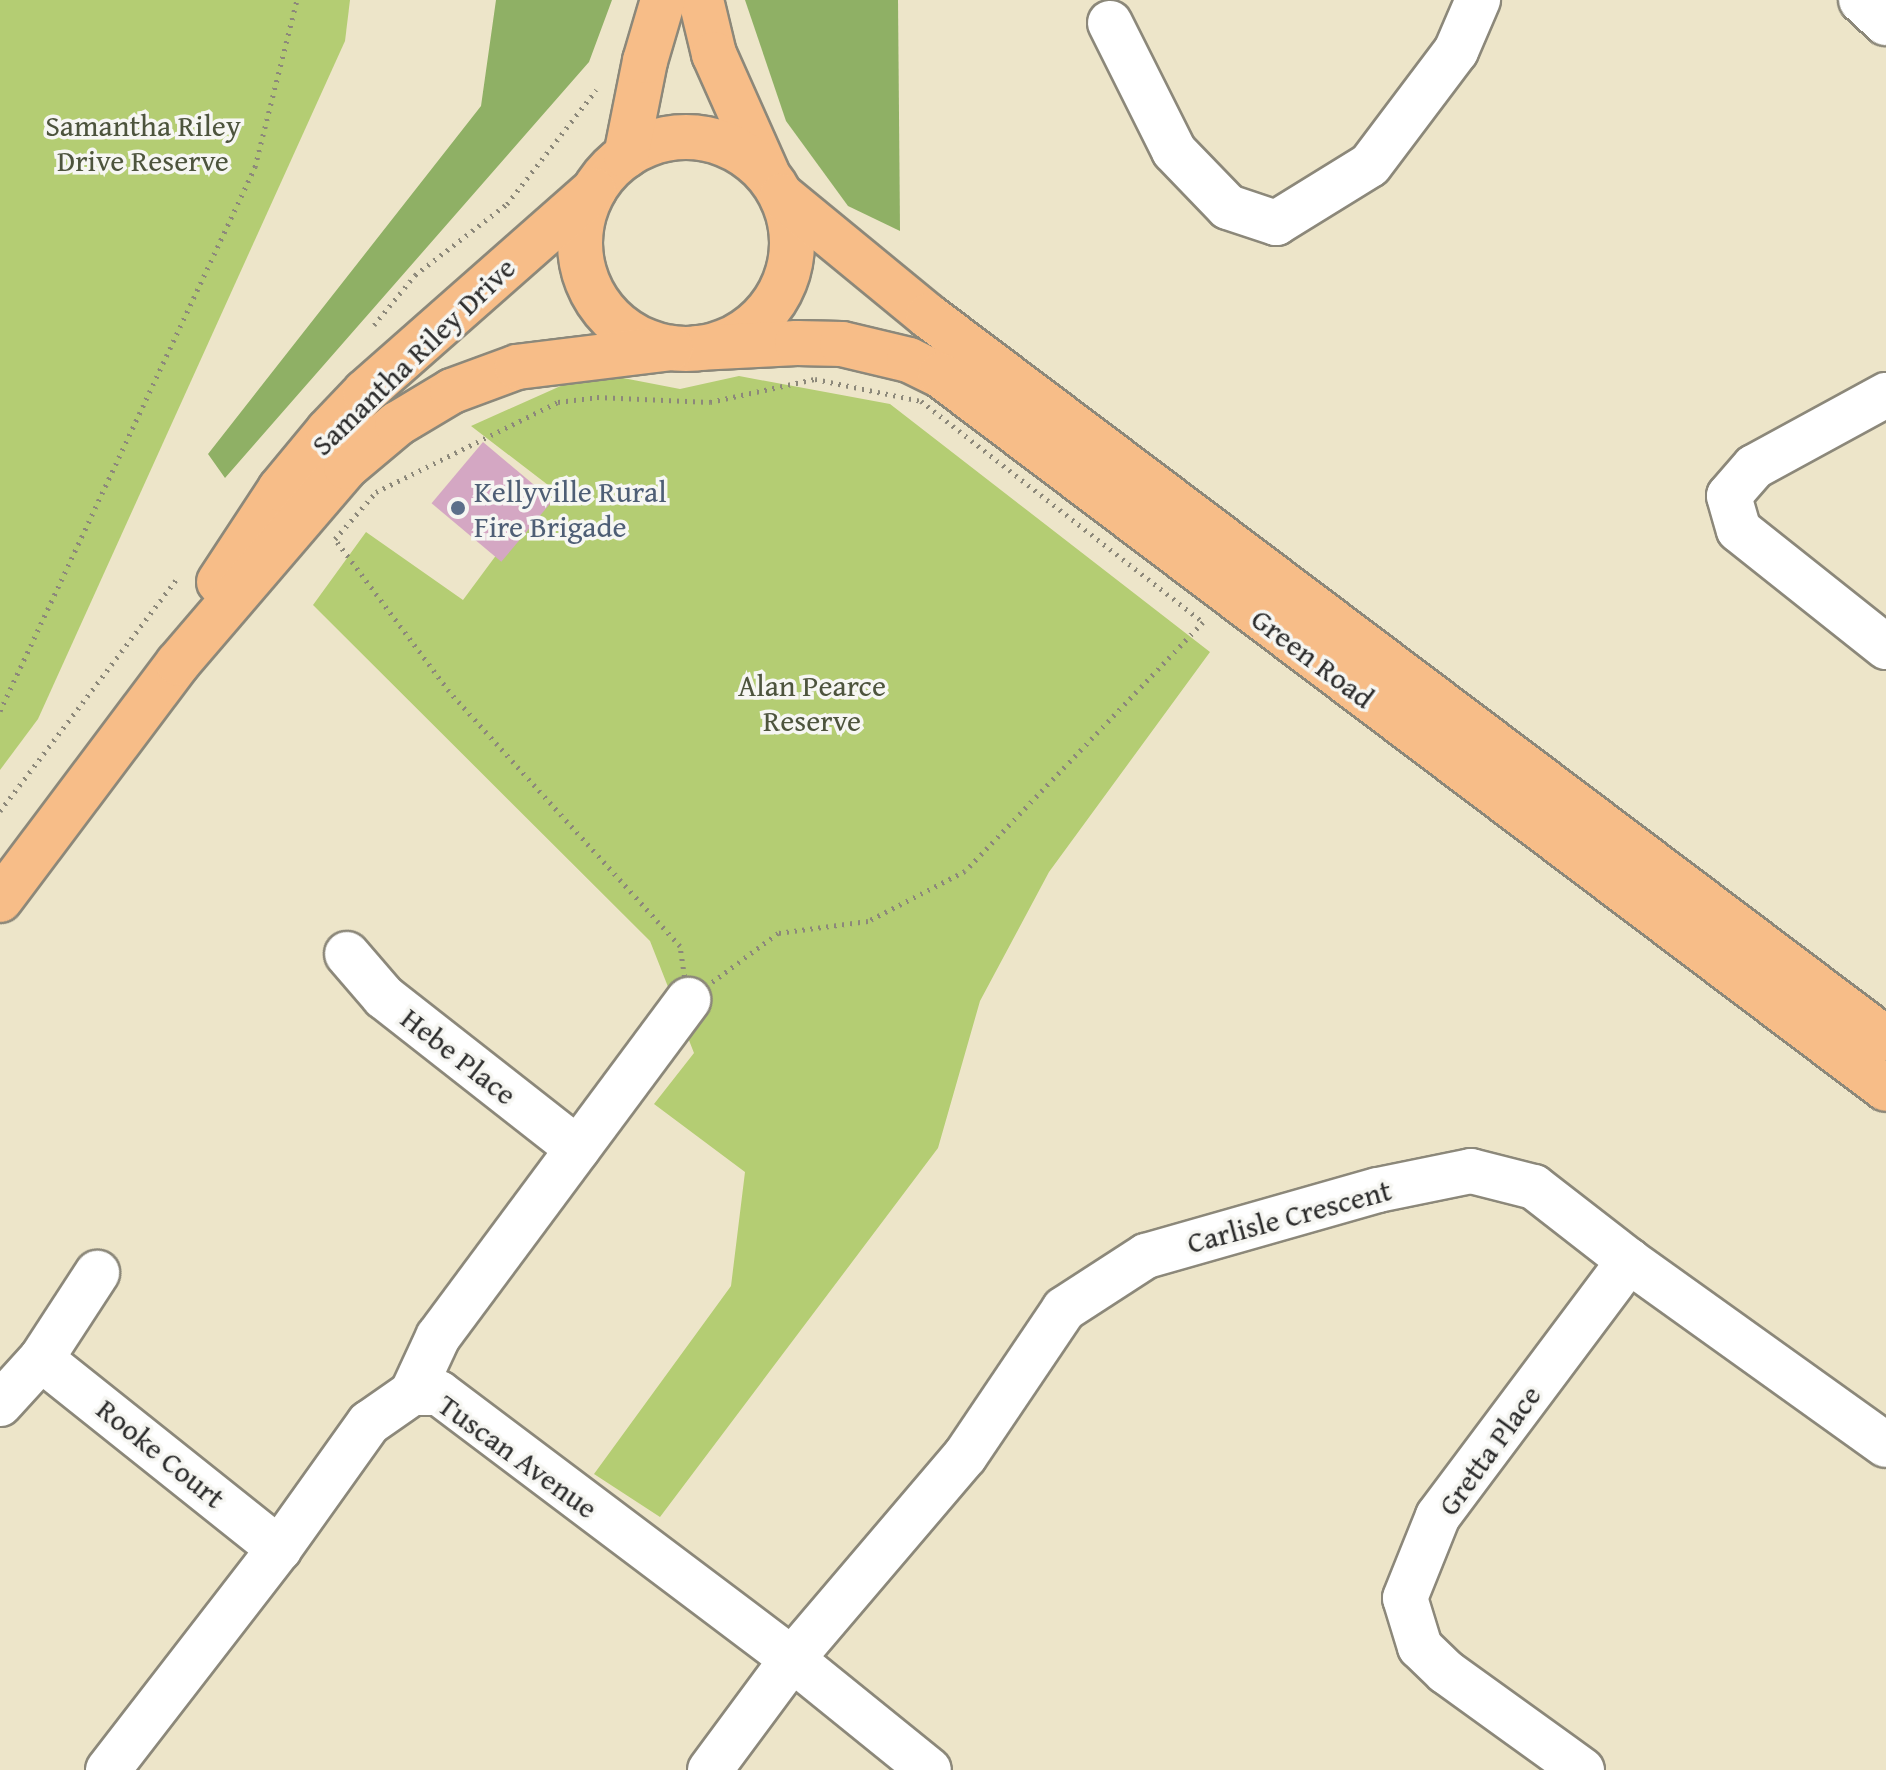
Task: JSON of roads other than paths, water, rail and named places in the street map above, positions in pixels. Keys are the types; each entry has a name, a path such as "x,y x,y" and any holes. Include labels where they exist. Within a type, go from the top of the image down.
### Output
{"main road":[{"path":"626,156 645,61 663,0"},
{"path":"701,0 714,54 774,185 792,231 790,267 777,298 756,322 729,340 684,348 642,340 616,324 589,287 580,242 585,212 594,190 626,156 661,140 700,138 737,149 774,185"},
{"name":"Green Road","path":"774,185 928,316 1886,1039"},
{"name":"Samantha Riley Drive","path":"178,663 209,597 245,540 280,489 328,431 365,392 594,190"},
{"name":"Green Road","path":"684,348 842,344 909,360 940,375 1886,1089"},
{"name":"Samantha Riley Drive","path":"0,900 178,663 346,467 397,424 452,391 517,367 684,348"}],"street":[{"path":"1110,23 1174,151 1228,207 1276,223 1370,165 1456,51 1478,0"},
{"path":"1861,0 1886,23"},
{"path":"1886,395 1754,467 1729,496 1739,530 1886,647"},
{"name":"Hebe Place","path":"347,954 384,997 578,1149"},
{"path":"412,1393 438,1337 688,1000"},
{"name":"Carlisle Crescent","path":"710,1770 792,1659 965,1456 1064,1309 1146,1256 1378,1190 1471,1171 1534,1187 1629,1261 1886,1445"},
{"name":"Gretta Place","path":"1582,1770 1446,1672 1420,1647 1405,1598 1438,1516 1629,1261"},
{"path":"0,1404 41,1359 97,1273"},
{"name":"Rooke Court","path":"41,1359 279,1549"},
{"name":"Tuscan Avenue","path":"108,1770 279,1549 369,1423 412,1393 439,1393 792,1659 929,1770"}],"place":[{"name":"Kellyville Rural Fire Brigade","path":"458,508"}],"park label":[{"name":"Samantha Riley Drive Reserve","path":"143,142"},
{"name":"Alan Pearce Reserve","path":"812,702"}]}
